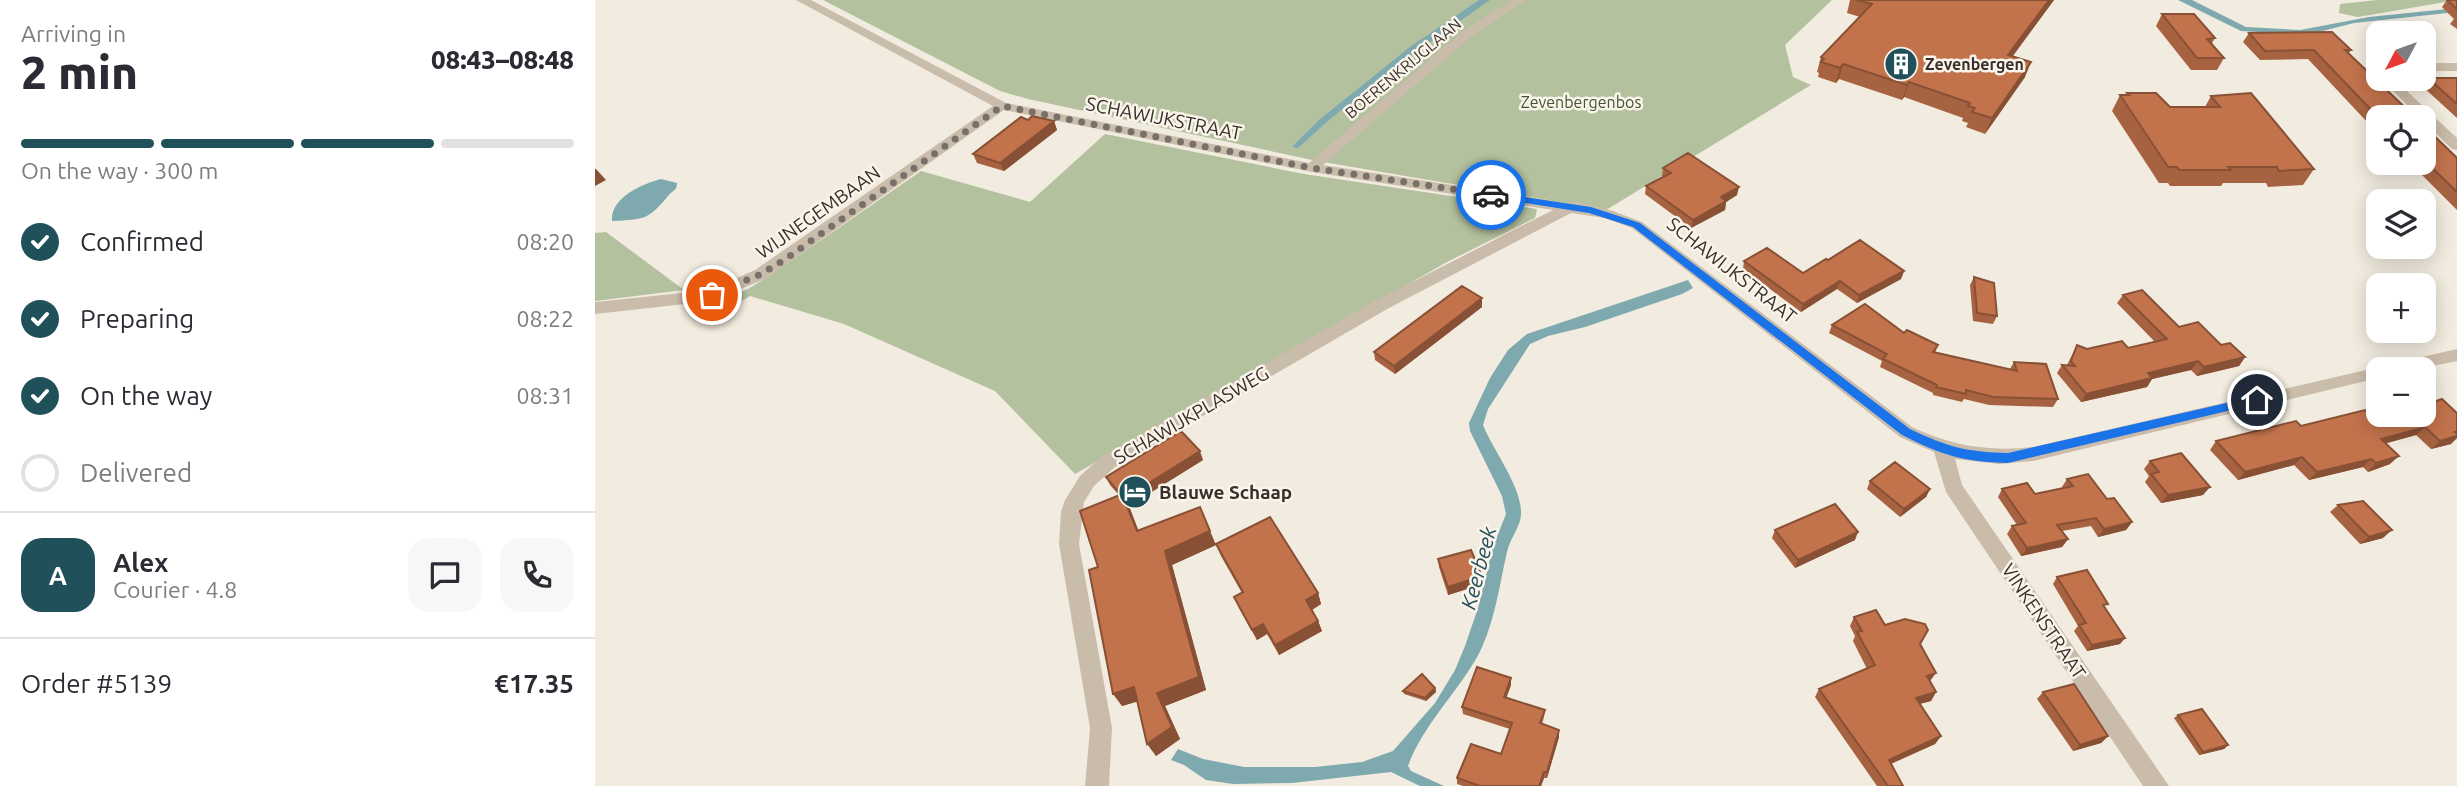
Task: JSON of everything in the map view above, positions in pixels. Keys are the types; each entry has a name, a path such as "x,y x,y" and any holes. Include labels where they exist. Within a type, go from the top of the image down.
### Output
{"street":[{"name":"SCHAWIJKSTRAAT","path":"802,0 1002,106 1312,168 1573,206 1608,214 1637,225 1906,432 1943,450 1976,457 2008,458 2033,454 2366,375"},
{"name":"BOERENKRIJGLAAN","path":"1312,168 1468,34 1520,0"},
{"path":"2436,67 2457,67"},
{"path":"2400,91 2457,146"},
{"name":"WIJNEGEMBAAN","path":"595,308 712,295 761,274 1002,106"},
{"name":"SCHAWIJKPLASWEG","path":"1097,786 1101,728 1069,544 1071,512 1087,481 1108,462 1383,304 1573,206"},
{"path":"2436,359 2457,355"},
{"name":"VINKENSTRAAT","path":"1943,450 1953,487 2157,786"}],"green space":[{"name":"Zevenbergenbos","path":"823,0 1832,0 1785,45 1793,77 1811,85 1606,210 1317,161 1028,99 1000,91"},
{"path":"2377,0 2457,0 2358,17 2339,13 2340,4"},
{"path":"1105,134 1304,174 1537,209 1535,218 1447,262 1075,474 995,391 844,324 750,296 728,309 689,312 748,289 921,171 1030,202"},
{"path":"606,232 684,290 595,301 595,233"}],"water":[{"path":"1479,0 1490,0 1416,52 1330,119 1298,148 1292,147 1319,120 1410,47"},
{"path":"2178,0 2192,0 2246,27 2300,30 2369,17 2457,8 2457,12 2366,21 2311,34 2241,31"},
{"path":"661,179 677,183 677,186 655,210 638,219 612,221 616,205 629,193"},
{"path":"1688,280 1693,288 1682,294 1530,344 1488,409 1483,425 1512,480 1520,502 1521,517 1509,547 1495,607 1482,647 1468,672 1430,724 1408,766 1411,771 1444,786 1420,786 1391,772 1292,783 1233,784 1206,780 1184,765 1171,760 1178,749 1203,759 1244,767 1315,767 1362,762 1393,751 1435,703 1455,670 1478,608 1493,547 1506,514 1502,496 1470,431 1469,423 1490,378 1508,350 1527,334"}],"building":[{"name":"Zevenbergen","path":"1857,0 2049,0 2008,55 2031,62 1992,118 1972,112 1975,108 1968,106 1970,103 1909,82 1907,85 1843,64 1840,68 1821,62 1824,59 1821,57 1872,4"},
{"path":"2447,0 2457,0 2457,9"},
{"path":"2162,14 2194,14 2215,38 2207,39 2224,58 2197,58"},
{"path":"2332,32 2351,50 2345,50 2366,70 2366,91 2388,91 2402,105 2366,105 2314,50 2265,51 2249,33"},
{"path":"2436,78 2457,78 2457,104 2436,85"},
{"path":"2127,93 2156,93 2170,107 2220,107 2211,96 2251,93 2314,169 2279,171 2277,167 2228,167 2231,170 2179,170 2177,167 2168,167 2120,95 2129,95"},
{"path":"1032,116 1054,121 1000,163 973,154 1021,117 1028,120"},
{"path":"2436,138 2457,158 2457,192 2436,172"},
{"path":"1688,153 1739,187 1721,197 1726,201 1693,220 1646,186 1671,173 1663,168"},
{"path":"1860,240 1904,271 1859,295 1840,281 1803,304 1744,261 1767,248 1803,273"},
{"path":"1974,277 1994,283 1997,316 1977,313"},
{"path":"1462,286 1482,298 1394,366 1374,352"},
{"path":"2142,290 2179,327 2198,322 2221,345 2230,343 2245,357 2204,367 2198,361 2148,373 2152,378 2086,394 2062,365 2075,366 2071,361 2077,345 2087,349 2122,341 2128,348 2167,339 2123,295"},
{"path":"1865,304 1904,333 1907,330 1938,345 1933,352 2017,371 2014,362 2046,364 2058,399 1993,397 1966,390 1966,394 1936,387 1937,385 1883,359 1887,354 1832,325"},
{"path":"2442,399 2457,413 2457,436 2440,441 2425,427 2436,427 2436,401"},
{"path":"2365,410 2366,427 2425,427 2381,439 2399,456 2376,463 2371,459 2317,472 2302,457 2245,472 2216,441 2296,421 2301,426"},
{"path":"1181,431 1200,451 1125,498 1106,477"},
{"path":"2181,453 2210,487 2168,495 2151,474 2159,472 2150,461"},
{"path":"1895,462 1930,489 1904,509 1870,481"},
{"path":"2088,474 2107,499 2114,498 2132,522 2104,529 2096,518 2057,525 2068,539 2027,548 2012,526 2026,523 2002,489 2027,483 2035,494 2073,486 2067,479"},
{"path":"1122,494 1137,531 1200,507 1210,531 1165,551 1199,677 1157,693 1172,727 1147,744 1134,687 1113,694 1089,570 1098,567 1080,511"},
{"path":"2363,501 2392,530 2369,537 2338,505"},
{"path":"1835,504 1858,532 1798,560 1775,530"},
{"path":"1270,517 1318,593 1306,600 1318,621 1275,645 1263,624 1252,630 1234,597 1243,592 1216,544"},
{"path":"1471,550 1482,576 1448,587 1438,559"},
{"path":"2087,570 2108,604 2103,605 2125,638 2092,645 2079,625 2086,623 2057,577"},
{"path":"1876,610 1885,625 1905,619 1925,624 1928,630 1920,644 1936,673 1927,676 1936,692 1916,698 1941,736 1889,760 1903,786 1888,786 1819,689 1875,665 1857,632 1862,631 1854,617"},
{"path":"1477,667 1511,678 1504,697 1545,710 1540,723 1559,730 1547,772 1544,772 1539,786 1480,786 1457,778 1471,744 1501,754 1512,723 1462,707"},
{"path":"1422,674 1435,688 1425,698 1403,691"},
{"path":"2074,684 2108,736 2080,745 2043,692"},
{"path":"2202,709 2228,745 2203,752 2178,715"}],"way so far":[{"path":"712,295 737,286 784,260 1002,106 1312,168 1491,195"}],"place":[{"name":"Zevenbergen","path":"1901,64"},
{"name":"Blauwe Schaap","path":"1135,492"}],"route":[{"path":"1491,195 1573,206 1608,214 1637,225 1906,432 1943,450 1976,457 2008,458 2125,433 2257,400"}],"water label":[{"name":"Keerbeek","path":"1479,568"}]}
